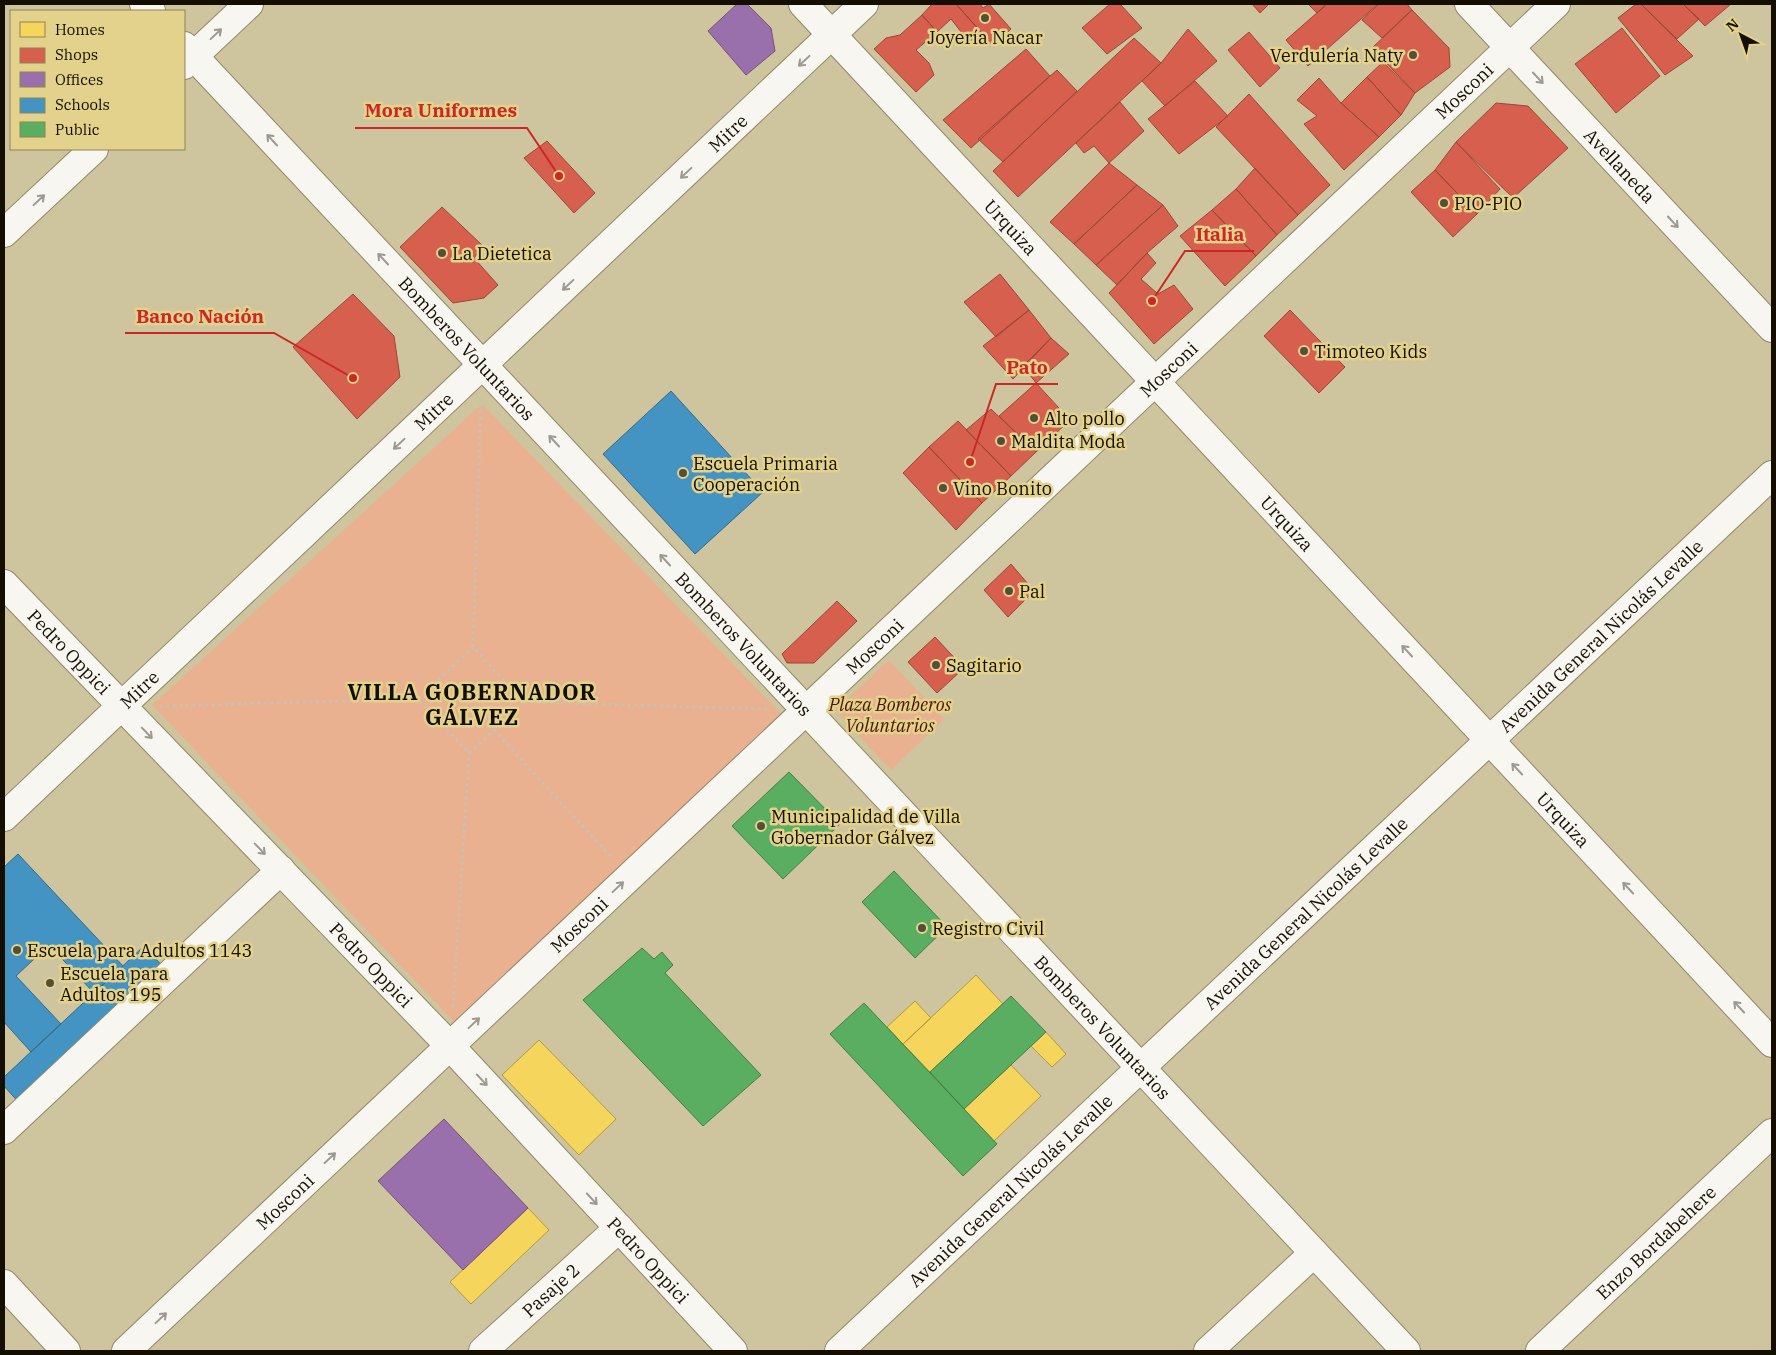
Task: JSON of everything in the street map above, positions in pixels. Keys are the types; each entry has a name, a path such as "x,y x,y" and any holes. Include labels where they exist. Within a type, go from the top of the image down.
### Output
{"street":[{"path":"187,56 249,4"},
{"name":"Urquiza","path":"803,4 1772,1043"},
{"name":"Mitre","path":"4,817 864,4"},
{"name":"Avellaneda","path":"1469,4 1772,328"},
{"name":"Mosconi","path":"126,1351 1556,4"},
{"name":"Bomberos Voluntarios","path":"187,56 482,365 1406,1351"},
{"path":"4,233 93,150"},
{"name":"Avenida General Nicolás Levalle","path":"839,1351 1772,476"},
{"name":"Pedro Oppici","path":"4,584 450,1046 734,1351"},
{"path":"4,1130 281,870"},
{"name":"Enzo Bordabehere","path":"1540,1351 1772,1133"},
{"name":"Pasaje 2","path":"483,1351 619,1228"},
{"path":"1208,1351 1314,1253"},
{"path":"4,1284 66,1351"}],"path":[{"path":"482,365 473,647 524,702"},
{"path":"121,707 418,699 473,647"},
{"path":"418,699 469,753"},
{"path":"450,1046 469,753 524,702 806,710"},
{"path":"494,730 630,876"}],"green space":[{"path":"482,404 784,717 461,1029 152,705"},
{"name":"Plaza Bomberos Voluntarios","path":"889,660 944,719 891,770 835,710"}],"building: Homes":[{"path":"976,975 1003,1004 930,1072 903,1044"},
{"path":"915,1001 931,1018 903,1044 887,1027"},
{"path":"1046,1032 1066,1054 1052,1067 1031,1046"},
{"path":"539,1040 616,1119 579,1155 502,1075"},
{"path":"1011,1065 1041,1096 994,1141 964,1109"},
{"path":"528,1208 549,1230 471,1304 450,1282"}],"building: Shops":[{"path":"932,4 956,4 981,32 969,42 951,19 937,32 922,15"},
{"name":"Joyería Nacar","path":"956,4 980,4 983,8 989,4 1011,29 993,46"},
{"path":"1110,4 1120,4 1142,28 1107,54 1082,28"},
{"path":"1252,4 1269,4 1260,13"},
{"path":"1308,4 1327,4 1317,13"},
{"path":"1327,4 1378,4 1308,66 1286,40"},
{"path":"1379,4 1407,4 1412,10 1382,38 1362,20"},
{"path":"1636,4 1641,4 1693,56 1665,75 1618,18"},
{"path":"1641,4 1683,4 1699,19 1677,39"},
{"path":"1683,4 1731,4 1705,26"},
{"name":"Verdulería Naty","path":"1412,10 1449,48 1450,67 1415,93 1372,48"},
{"path":"922,15 937,32 916,50 929,63 934,75 916,92 874,49 886,38 900,35"},
{"path":"1622,28 1660,76 1616,113 1575,64"},
{"path":"1188,29 1217,61 1165,106 1142,81 1161,63"},
{"path":"1249,32 1280,68 1260,87 1228,50"},
{"path":"1134,38 1161,63 1018,197 993,171"},
{"path":"1026,49 1050,76 971,148 943,120"},
{"path":"1383,62 1415,93 1401,115 1367,77"},
{"path":"1057,70 1077,91 1003,162 978,139"},
{"path":"1367,77 1401,115 1379,137 1341,103"},
{"path":"1319,78 1341,103 1379,137 1344,170 1304,124 1317,116 1297,100"},
{"path":"1195,81 1228,116 1179,154 1148,119"},
{"path":"1249,94 1330,185 1298,215 1216,127"},
{"path":"1120,102 1144,131 1109,163 1094,146 1084,153 1076,143"},
{"path":"1496,103 1528,106 1568,148 1513,198 1456,142"},
{"path":"547,141 595,193 574,213 524,158"},
{"path":"1456,142 1500,189 1477,214 1435,170"},
{"path":"1109,163 1137,185 1074,244 1050,222"},
{"path":"1255,168 1298,215 1277,235 1236,189"},
{"name":"PIO-PIO","path":"1435,170 1477,214 1453,237 1411,192"},
{"path":"1137,185 1163,205 1096,265 1074,244"},
{"path":"1236,189 1277,235 1256,256 1212,210"},
{"path":"1163,205 1178,226 1147,253 1117,285 1096,265"},
{"name":"La Dietetica","path":"442,207 483,246 474,258 498,285 484,298 453,303 400,247"},
{"path":"1212,210 1256,256 1225,286 1180,236"},
{"path":"1147,253 1156,263 1141,279 1158,294 1174,285 1193,309 1154,344 1109,293"},
{"path":"1000,274 1029,310 996,337 964,302"},
{"path":"353,294 394,336 400,377 357,419 293,347"},
{"path":"1029,310 1051,338 1013,379 983,346"},
{"name":"Timoteo Kids","path":"1290,310 1345,367 1319,393 1264,336"},
{"path":"1051,338 1069,354 1036,383 1023,366"},
{"name":"Alto pollo","path":"1036,383 1070,420 1036,452 999,416"},
{"name":"Maldita Moda","path":"991,409 1036,452 1011,476 966,430"},
{"path":"958,421 1011,476 982,503 929,447"},
{"name":"Vino Bonito","path":"929,447 982,503 956,530 903,473"},
{"name":"Pal","path":"1011,564 1034,591 1008,617 984,590"},
{"path":"837,601 857,621 814,663 787,663 782,654"},
{"name":"Sagitario","path":"935,637 964,668 937,693 908,662"}],"building: Offices":[{"path":"737,4 747,4 771,28 775,51 746,75 708,31"},
{"path":"444,1119 528,1208 463,1270 378,1181"}],"building: Schools":[{"name":"Escuela Primaria Cooperación","path":"671,391 763,492 695,554 603,454"},
{"path":"18,854 123,966 94,993 49,945 16,976 61,1024 31,1052 4,1022 4,867"},
{"path":"144,946 167,971 22,1106 4,1086 4,1077"}],"building: Public":[{"path":"789,772 840,824 783,879 732,826"},
{"path":"894,871 947,927 915,958 862,902"},
{"path":"642,948 654,959 662,952 673,965 665,973 761,1075 703,1126 583,1000"},
{"path":"1011,996 1046,1032 964,1109 930,1072"},
{"path":"864,1003 997,1144 963,1176 830,1034"}],"place":[{"name":"Joyería Nacar","path":"985,18"},
{"name":"Verdulería Naty","path":"1413,55"},
{"name":"Mora Uniformes","path":"559,176"},
{"name":"PIO-PIO","path":"1444,203"},
{"name":"La Dietetica","path":"442,253"},
{"name":"Italia","path":"1152,301"},
{"name":"Timoteo Kids","path":"1304,351"},
{"name":"Banco Nación","path":"353,378"},
{"name":"Alto pollo","path":"1034,418"},
{"name":"Maldita Moda","path":"1001,441"},
{"name":"Pato","path":"970,462"},
{"name":"Escuela Primaria Cooperación","path":"683,473"},
{"name":"Vino Bonito","path":"943,488"},
{"name":"Pal","path":"1009,591"},
{"name":"Sagitario","path":"936,665"},
{"name":"Municipalidad de Villa Gobernador Gálvez","path":"761,826"},
{"name":"Registro Civil","path":"922,928"},
{"name":"Escuela para Adultos 1143","path":"17,950"},
{"name":"Escuela para Adultos 195","path":"50,983"}],"district":[{"name":"VILLA GOBERNADOR GÁLVEZ","path":"472,704"}]}
